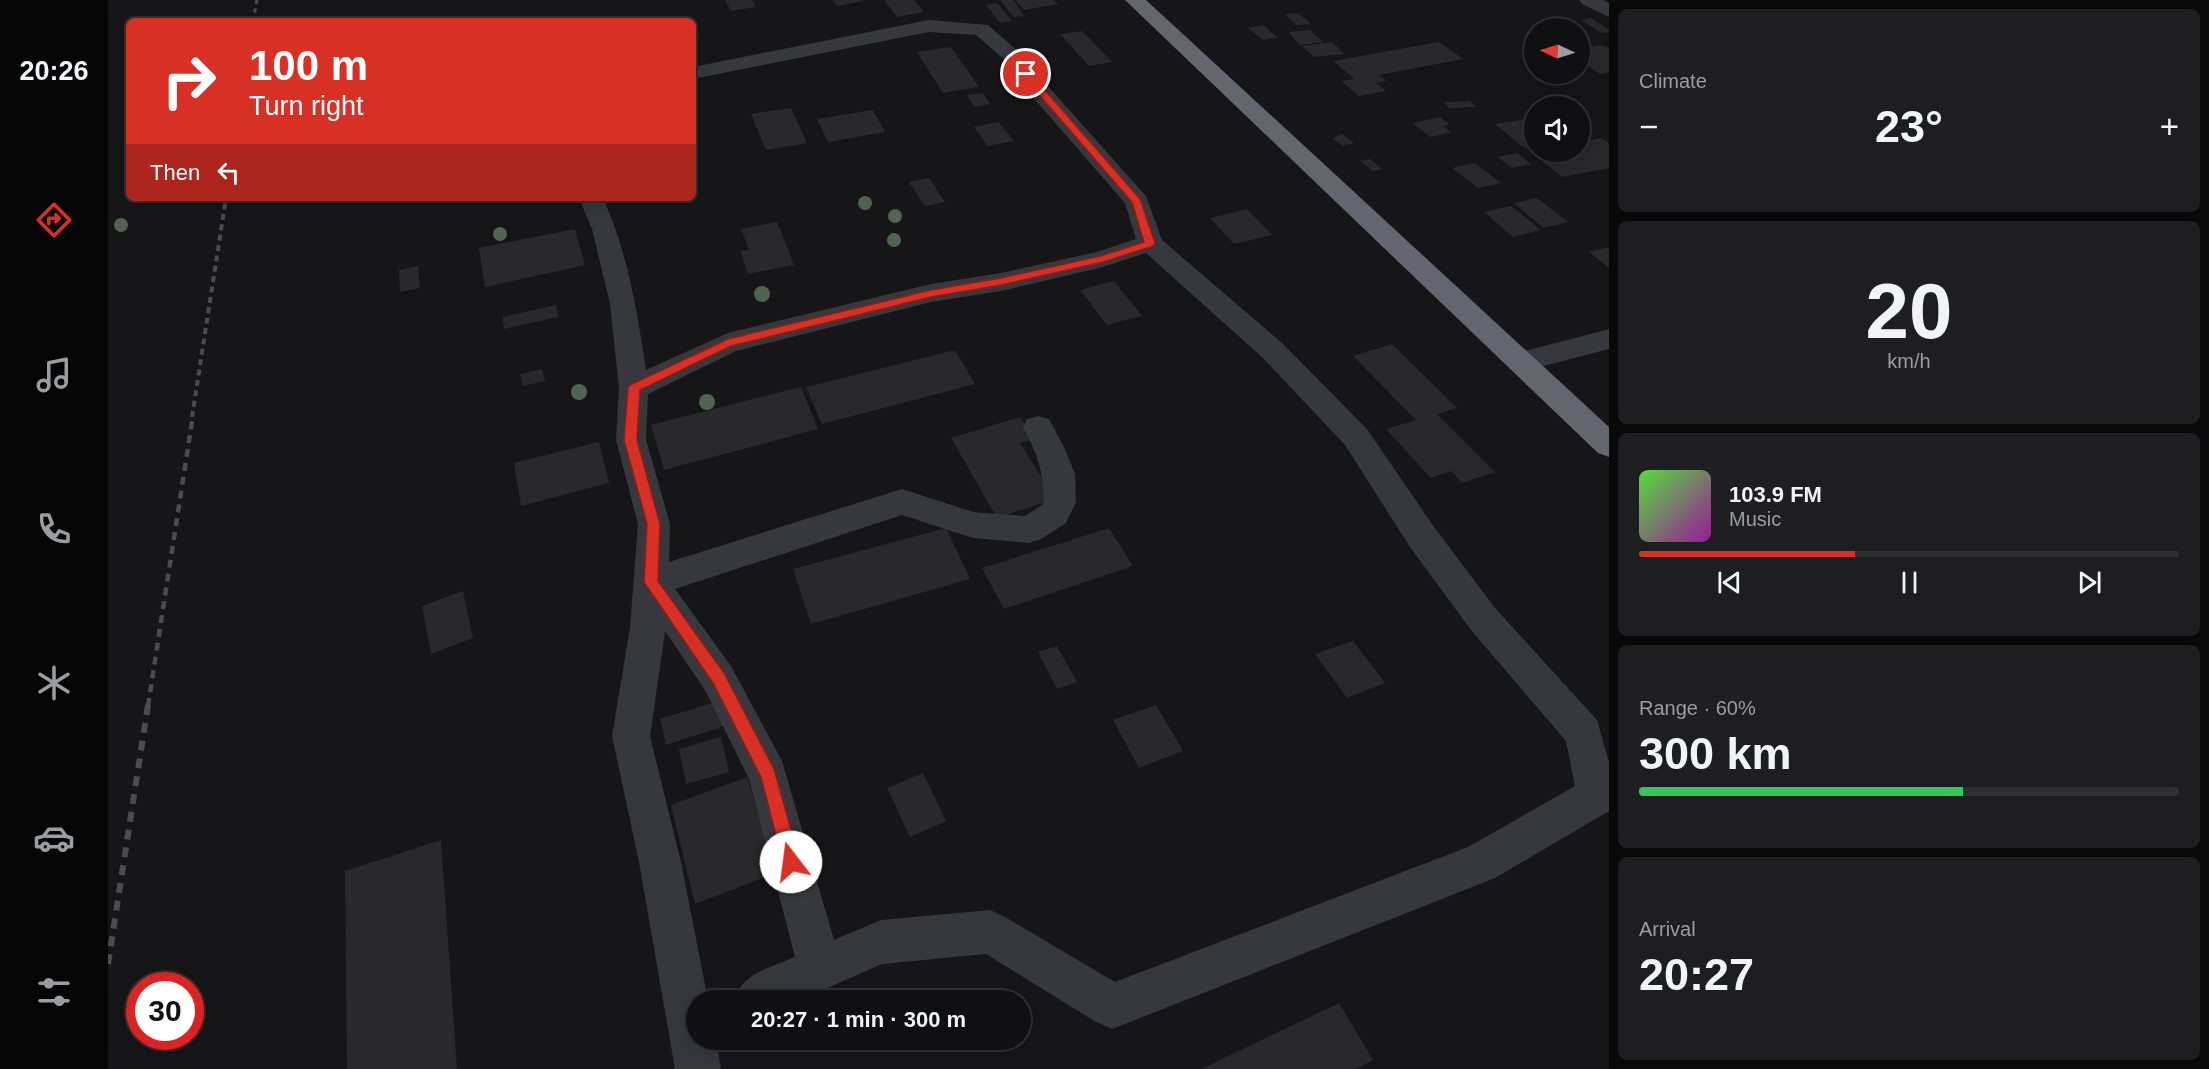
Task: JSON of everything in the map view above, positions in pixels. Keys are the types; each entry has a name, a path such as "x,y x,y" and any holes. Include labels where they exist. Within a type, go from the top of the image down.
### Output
{"highway":[{"path":"1135,0 1609,445"}],"street":[{"path":"1589,0 1609,11"},
{"path":"696,72 928,26 981,29 1014,58 1038,89 1137,201 1150,243 1273,351 1356,437 1422,537 1483,619 1583,733 1597,796 1479,863 1112,1006 990,933 881,942 772,990"},
{"path":"592,201 605,229 623,304 634,388 631,440 654,524 648,628 631,736 660,862 686,1002"},
{"path":"634,388 728,343 931,293 1001,282 1103,259 1150,243"},
{"path":"1520,362 1609,339"},
{"path":"651,582 902,501 973,525 1029,530 1055,514 1060,502 1059,474 1050,448 1038,427"},
{"path":"651,582 718,678 768,775 820,970"}],"building":[{"path":"725,0 752,0 756,7 731,11"},
{"path":"833,0 863,0 863,1 837,6"},
{"path":"884,0 914,0 924,12 897,17"},
{"path":"1000,0 1013,0 1025,16 1013,17"},
{"path":"1015,0 1053,0 1058,4 1024,10"},
{"path":"997,3 1012,21 1000,23 986,5"},
{"path":"1298,13 1311,24 1296,25 1285,14"},
{"path":"1590,18 1609,32 1601,33 1590,26"},
{"path":"1263,25 1278,38 1263,40 1248,28"},
{"path":"1310,30 1323,42 1300,45 1288,32"},
{"path":"1082,31 1112,62 1089,66 1060,34"},
{"path":"1332,42 1344,54 1314,57 1302,46"},
{"path":"1439,42 1463,59 1379,75 1386,81 1376,83 1386,91 1359,96 1341,81 1355,79 1333,61"},
{"path":"1600,45 1609,48 1609,72 1600,74 1590,67 1590,47"},
{"path":"951,47 979,87 943,93 917,52"},
{"path":"983,93 990,104 974,107 967,95"},
{"path":"1470,101 1476,107 1449,108 1444,102"},
{"path":"791,108 807,143 766,150 751,114"},
{"path":"873,110 885,132 828,142 817,119"},
{"path":"1440,117 1449,124 1443,126 1451,132 1430,137 1413,123"},
{"path":"1524,120 1524,148 1495,124"},
{"path":"999,122 1014,141 988,146 974,127"},
{"path":"1342,134 1354,143 1343,146 1332,138"},
{"path":"1602,138 1609,143 1609,168 1562,177 1544,162 1590,162 1590,140"},
{"path":"1517,153 1524,158 1524,162 1531,164 1512,168 1498,157"},
{"path":"1370,159 1382,169 1373,171 1360,161"},
{"path":"1475,163 1501,183 1478,188 1452,168"},
{"path":"929,178 945,202 925,206 909,182"},
{"path":"1537,198 1568,222 1543,228 1514,203"},
{"path":"1511,206 1541,230 1513,237 1484,212"},
{"path":"1247,209 1272,235 1234,244 1210,218"},
{"path":"777,222 794,265 748,274 740,251 749,250 741,229"},
{"path":"575,229 585,265 485,287 479,248"},
{"path":"1609,247 1609,268 1589,252"},
{"path":"418,266 420,288 400,292 399,270"},
{"path":"1114,281 1142,316 1107,325 1080,290"},
{"path":"556,305 558,317 504,329 502,317"},
{"path":"1392,344 1457,408 1437,414 1495,472 1462,483 1451,471 1431,478 1386,429 1416,420 1353,356"},
{"path":"955,350 975,384 822,424 806,387"},
{"path":"542,369 545,381 523,386 520,374"},
{"path":"801,387 818,429 664,470 651,425"},
{"path":"1020,417 1035,439 1020,443 1055,499 997,518 951,438"},
{"path":"599,442 609,483 521,506 514,463"},
{"path":"946,528 970,579 811,624 793,569"},
{"path":"1109,528 1133,566 1004,609 982,568"},
{"path":"463,591 473,638 431,654 422,606"},
{"path":"1353,641 1385,683 1347,698 1315,654"},
{"path":"1057,646 1077,682 1057,689 1038,652"},
{"path":"721,700 728,725 666,745 660,719"},
{"path":"1156,705 1183,751 1139,768 1113,720"},
{"path":"721,737 729,772 686,784 679,749"},
{"path":"923,773 946,821 910,837 887,788"},
{"path":"747,777 776,873 695,904 671,805"},
{"path":"441,840 457,1069 347,1069 345,871"},
{"path":"1339,1003 1373,1060 1356,1069 1201,1069"}],"railway":[{"path":"254,18 257,0"},
{"path":"192,417 226,201"},
{"path":"148,706 193,415"},
{"path":"108,964 148,705"}],"route":[{"path":"791,862 768,775 718,678 651,582 654,524 631,440 634,388 728,343 931,293 1001,282 1103,259 1150,243 1137,201 1026,74"}]}
